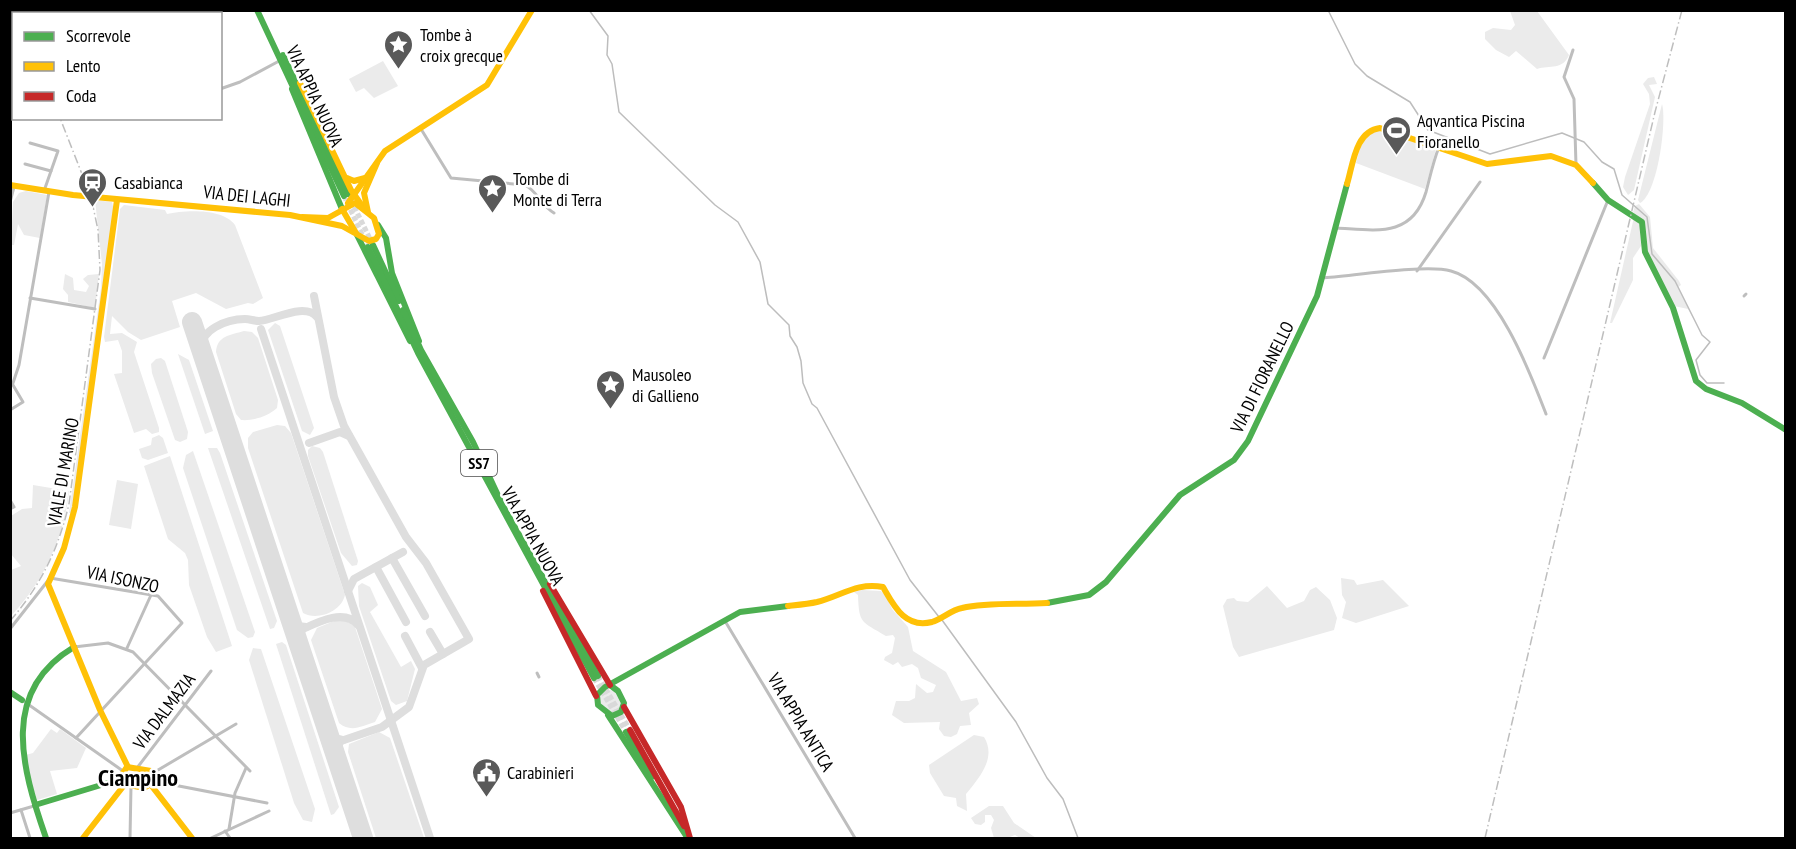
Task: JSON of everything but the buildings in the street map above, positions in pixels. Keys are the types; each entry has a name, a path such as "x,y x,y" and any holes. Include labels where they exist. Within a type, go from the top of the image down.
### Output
{"street":[{"name":"VIA APPIA NUOVA","path":"259,10 290,73"},
{"name":"VIA APPIA NUOVA","path":"259,10 349,194"},
{"path":"344,207 349,194 365,178 379,158 395,143 421,129 487,85 532,10"},
{"path":"1573,50 1564,77 1574,99 1576,165 1608,200 1642,222 1645,250 1673,308 1694,380 1703,387 1742,404 1785,430"},
{"path":"222,88 240,82 282,60"},
{"path":"290,73 308,95 349,194 365,209 386,236 392,273 415,324 420,352"},
{"path":"290,73 294,96 357,235 400,326 420,352"},
{"name":"VIA DI FIORANELLO","path":"610,685 724,620 747,610 817,602 854,587 872,585 887,591 895,608 908,620 919,623 932,622 961,608 1074,600 1100,588 1180,495 1234,460 1242,451 1314,304 1358,146 1364,135 1373,129 1382,128 1487,164 1551,156 1576,165"},
{"path":"421,129 451,178 525,184 532,188 542,205 554,213"},
{"path":"10,410 23,402 12,382 15,382 30,298 46,191 58,151 30,143"},
{"path":"1335,228 1382,231 1408,221 1424,199 1439,147"},
{"path":"365,209 364,193 379,158"},
{"path":"25,164 51,171"},
{"path":"339,166 350,180 365,178"},
{"path":"1418,271 1480,182"},
{"path":"11,186 14,193"},
{"name":"VIA DEI LAGHI","path":"11,186 117,200 302,217 328,218 344,207"},
{"path":"10,202 14,193 23,188 30,189"},
{"name":"VIALE DI MARINO","path":"50,578 64,548 75,507 117,200"},
{"path":"1544,358 1608,200"},
{"path":"344,207 354,203 365,209"},
{"name":"VIA DEI LAGHI","path":"302,217 341,226 357,235"},
{"path":"357,235 368,241 374,241 379,235 378,225"},
{"name":"VIA APPIA NUOVA","path":"370,246 420,352 518,542 541,577 596,677"},
{"path":"1322,278 1418,271 1453,271 1484,296 1516,342 1546,414"},
{"path":"30,298 95,309"},
{"path":"10,500 12,508"},
{"path":"541,577 559,595 610,685 618,691"},
{"path":"541,577 547,600 602,711 608,715 689,838"},
{"path":"10,628 50,578"},
{"path":"50,578 50,591 125,769 130,838"},
{"name":"VIA ISONZO","path":"50,578 161,598 182,622 145,661"},
{"path":"127,648 151,595"},
{"name":"VIA APPIA ANTICA","path":"724,620 855,838"},
{"path":"46,838 16,743 15,728 22,700 32,680 45,663 74,647 103,643 127,648 140,657 250,771"},
{"path":"76,738 145,661"},
{"name":"VIA DALMAZIA","path":"137,768 211,670"},
{"path":"537,673 539,677"},
{"path":"620,679 618,691 624,707 681,807 689,838"},
{"path":"596,696 601,688 610,685"},
{"path":"10,692 125,769 137,768 152,780 192,838"},
{"path":"608,715 618,715 624,707"},
{"path":"10,813 126,783 145,788 152,780 236,724"},
{"path":"628,731 689,838"},
{"path":"230,838 227,830 234,796 240,778 247,768"},
{"path":"152,780 267,802"},
{"path":"83,838 126,783"},
{"path":"21,810 30,838"},
{"path":"212,838 269,811"}],"shaded area":[{"path":"1510,11 1537,11 1569,55 1566,60 1560,65 1537,69 1516,51 1509,57 1496,50 1485,39 1485,32 1493,28 1511,30 1515,25"},
{"path":"383,61 398,86 374,98 364,88 356,92 349,79"},
{"path":"1654,77 1657,84 1649,85 1655,97 1634,190 1628,195 1623,187 1625,177 1650,104 1649,94 1643,84 1648,78"},
{"path":"1662,104 1663,125 1660,156 1652,186 1640,203 1638,200"},
{"name":"Aqvantica Piscina Fioranello","path":"1373,131 1382,131 1436,149 1425,189 1356,163 1361,144"},
{"path":"26,191 47,195 40,238 24,235 18,224 14,245 11,245 13,202 19,193"},
{"path":"95,200 112,202 114,211 72,513 69,513 101,288 102,264"},
{"path":"1639,204 1650,217 1653,248 1679,281 1681,285 1678,287 1694,320 1688,309 1674,306 1648,254 1644,226 1633,212 1635,206"},
{"path":"124,205 165,210 167,214 213,213 229,219 235,225 263,298 253,304 248,303 226,309 196,293 172,301 180,327 141,340 128,332 112,316 110,334 122,333 137,342 134,352 159,428 159,432 152,434 146,429 134,433 114,374 122,373 122,351 118,340 105,342 104,337 120,209"},
{"path":"1634,217 1640,225 1641,246 1633,258 1633,280 1610,323"},
{"path":"65,274 73,278 74,290 86,292 89,286 83,279 88,275 99,274 95,308 68,302 68,295 63,289"},
{"path":"275,323 280,326 314,428 310,435 302,431 268,330"},
{"path":"244,331 252,332 258,338 278,400 277,408 269,413 256,419 241,420 236,414 216,352 222,339"},
{"path":"178,354 189,360 213,431 205,434"},
{"path":"161,358 165,361 188,432 187,439 180,442 175,440 152,373 151,364"},
{"path":"277,425 285,426 291,433 345,595 339,606 321,615 303,613 248,448 248,438 253,432"},
{"path":"159,435 163,438 168,453 148,460 142,458 139,449 151,445 152,438"},
{"path":"312,446 320,448 323,452 358,561 357,565 352,566 341,553 308,456 308,450"},
{"path":"208,448 217,448 220,453 277,621 274,628 270,629"},
{"path":"193,451 255,632 253,637 248,638 237,630 183,468 186,455"},
{"path":"170,456 232,646 216,652 207,637 189,585 188,560 185,553 168,539 144,466"},
{"path":"117,480 138,484 131,529 109,525"},
{"path":"33,485 69,491 62,526 50,558 33,589 11,616 11,570 21,566 11,554 11,516 22,509 32,508"},
{"path":"1341,578 1354,580 1357,585 1383,580 1409,606 1356,623 1342,618 1346,602 1342,595"},
{"path":"362,583 370,587 378,605 370,612 401,667 411,661 415,669 407,701 396,705 391,701 359,606 358,586"},
{"path":"1267,586 1287,608 1304,601 1310,590 1316,587 1330,600 1337,618 1334,630 1239,657 1233,647 1223,606 1227,599 1234,598 1237,601 1248,602"},
{"path":"881,591 886,596 892,609 908,627 913,651 946,672 961,701 977,698 979,704 969,713 971,725 960,726 957,734 951,737 944,736 939,729 940,722 904,723 892,715 896,701 909,701 915,698 916,684 927,693 933,692 936,685 921,678 918,668 912,664 902,667 898,662 893,665 884,660 892,653 895,638 893,635 886,636 863,621 859,612 858,595 854,592"},
{"path":"339,619 354,624 382,709 375,722 357,728 348,728 339,723 311,640 317,628"},
{"path":"282,642 286,645 339,807 331,815 276,644"},
{"path":"253,648 261,649 315,809 312,822 303,820 294,803 249,660"},
{"path":"606,690 614,690 621,697 621,705 614,712 606,712 599,705 599,697"},
{"path":"51,729 57,733 60,729 86,748 77,768 50,771 57,794 37,800 22,756 33,753"},
{"path":"379,732 390,738 424,838 376,838 348,752 349,744"},
{"path":"974,735 984,737 988,753 985,767 966,794 967,811 957,806 956,798 944,796 930,773 929,765"},
{"path":"989,806 1003,806 1014,823 1036,838 1020,838 1015,835 1007,838 994,838 991,828 994,820 991,815 985,815 985,822 981,825 975,824 971,818"}],"waterway":[{"path":"589,10 608,36 607,55 612,64 619,112 715,205 738,222 760,262 768,304 789,325 790,336 797,347 801,361 803,383 812,404 817,408 910,580 939,617"},
{"path":"1328,10 1355,64 1367,76 1410,102 1428,130 1490,154 1562,133 1584,142 1602,162 1614,169 1622,195 1647,217 1652,254 1675,281 1702,335 1710,342 1696,360 1700,375 1707,383 1724,383"},
{"path":"942,620 1016,722 1047,778 1063,799 1078,838"}],"taxiway":[{"path":"314,296 334,397 344,426 406,537 426,563 469,639 424,665 409,707 382,727 341,741 337,747 336,757"},
{"path":"202,351 204,337 215,327 230,321 245,319 259,321 297,311 312,313 317,317"},
{"path":"261,329 430,838"},
{"path":"309,443 340,432 349,436"},
{"path":"348,591 354,579 403,552"},
{"path":"392,558 425,616"},
{"path":"376,567 406,622"},
{"path":"290,618 298,626 306,627"},
{"path":"299,643 299,634 303,629 324,620 346,618 358,625"},
{"path":"430,632 443,654"},
{"path":"405,636 422,668"},
{"path":"327,729 332,737 343,740"}],"runway":[{"path":"192,322 363,838"}],"tunnel":[{"path":"344,196 368,247"},
{"path":"351,200 372,243"},
{"path":"598,676 630,730"},
{"path":"594,678 626,732"}],"railway":[{"path":"1485,838 1655,112 1682,10"},
{"path":"10,621 31,594 47,566 60,537 69,504 100,270 98,230 91,197 61,120"}],"traffic: fast":[{"path":"257,10 344,196"},
{"path":"283,55 348,194"},
{"path":"292,89 342,209"},
{"path":"1593,183 1608,200 1642,222 1645,252 1673,308 1696,381 1706,389 1742,403 1786,430"},
{"path":"1047,603 1089,595 1106,582 1180,495 1234,460 1248,441 1317,296 1347,184"},
{"path":"378,225 386,238 392,273 419,341"},
{"path":"357,235 410,341"},
{"path":"373,245 399,301"},
{"path":"368,247 418,353 594,678"},
{"path":"403,310 421,350 473,442 503,506 598,676"},
{"path":"610,685 618,691 624,703 621,712 612,716 598,705 597,695 605,687 740,612 788,606"},
{"path":"46,838 29,784 24,758 23,732 26,708 35,685 51,665 74,647"},
{"path":"10,692 22,700"},
{"path":"608,715 687,837"},
{"path":"626,732 652,777"},
{"path":"35,805 121,779"}],"traffic: slow":[{"path":"348,203 385,151 487,85 532,10"},
{"path":"300,83 351,190 363,207"},
{"path":"1347,184 1360,142 1372,130 1380,128 1487,164 1551,156 1576,165 1593,183"},
{"path":"368,212 364,193 377,163"},
{"path":"347,178 354,181 365,178"},
{"path":"10,185 73,195 290,215 342,226 369,241 376,239 379,234 374,218 355,203 328,218 302,217"},
{"path":"117,200 75,507 64,548 48,584 100,710 128,767"},
{"path":"342,209 356,233"},
{"path":"788,606 817,602 865,586 883,587 901,614 915,622 923,623 932,622 958,609 972,606 1047,603"},
{"path":"127,767 151,771 154,776 151,784 144,788 125,784 121,776 127,767"},
{"path":"83,838 125,784"},
{"path":"151,785 192,838"}],"traffic: jam":[{"path":"550,584 610,685"},
{"path":"543,591 596,696"},
{"path":"624,707 681,807 690,838"},
{"path":"630,730 684,826"}],"place":[{"name":"Tombe à croix grecque","path":"399,70"},
{"name":"Aqvantica Piscina Fioranello","path":"1396,156"},
{"name":"Casabianca","path":"93,208"},
{"name":"Tombe di Monte di Terra","path":"492,214"},
{"name":"Mausoleo di Gallieno","path":"611,410"},
{"name":"Carabinieri","path":"486,798"}],"district":[{"name":"Ciampino","path":"138,777"}]}
